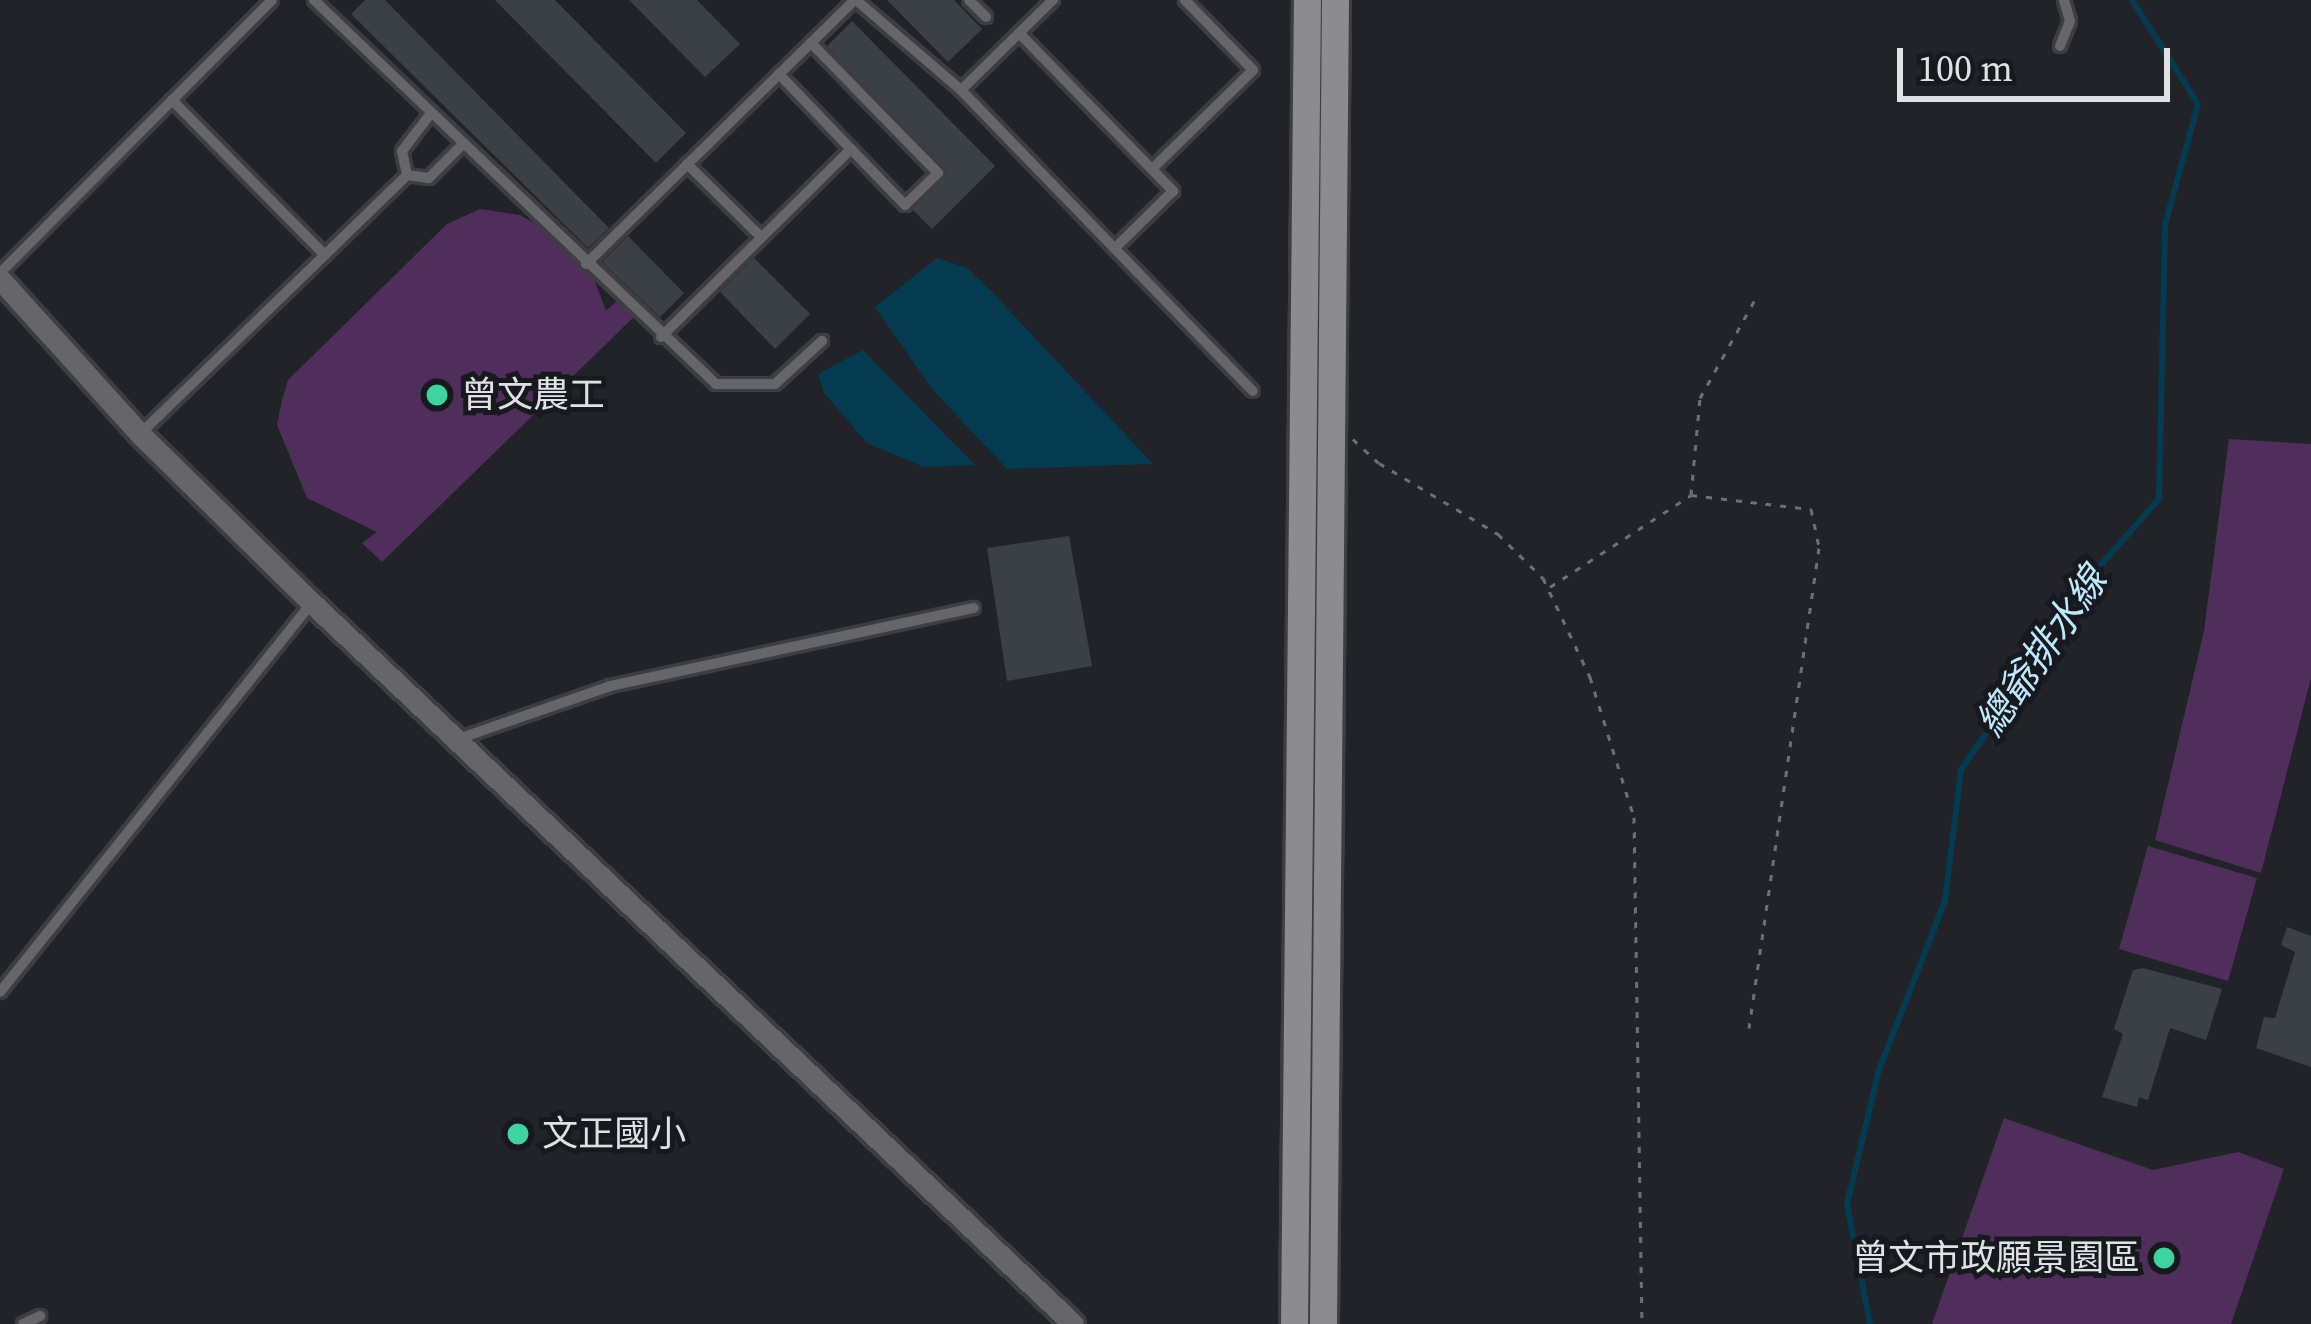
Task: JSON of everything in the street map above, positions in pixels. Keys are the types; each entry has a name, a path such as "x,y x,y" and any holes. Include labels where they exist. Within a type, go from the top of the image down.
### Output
{"main road":[{"path":"1294,1324 1306,0"},
{"path":"1323,1324 1335,412 1335,0"},
{"path":"1277,1324 1294,1282"}],"street":[{"path":"0,276 140,434 312,603 1073,1324"}],"lane":[{"path":"0,276 272,0"},
{"path":"314,0 661,337 716,384 776,384 822,340"},
{"path":"586,264 855,0 961,89 1253,391"},
{"path":"968,0 986,17"},
{"path":"961,89 1052,0"},
{"path":"1152,169 1253,70 1185,0"},
{"path":"2060,46 2070,21 2064,0"},
{"path":"1019,32 1173,191 1115,248"},
{"path":"779,74 905,205 938,173 812,43"},
{"path":"172,100 325,255"},
{"path":"407,175 402,151 430,113"},
{"path":"407,175 429,178 463,144"},
{"path":"661,337 851,149"},
{"path":"687,164 761,237"},
{"path":"140,434 407,175"},
{"path":"0,992 312,603"},
{"path":"458,739 610,686 974,608"},
{"path":"22,1324 40,1316"}],"path":[{"path":"1691,495 1700,398 1757,296"},
{"path":"1335,412 1379,463 1498,534 1549,588 1590,677 1634,818 1642,1324"},
{"path":"1549,588 1691,495 1811,509 1819,548 1749,1028"}],"shaded area":[{"path":"480,209 520,215 566,241 592,273 606,311 625,294 641,310 382,562 362,543 377,532 307,498 277,425 282,400 288,380 447,224"},
{"path":"2229,439 2311,444 2311,678 2261,873 2155,840 2204,631"},
{"path":"2148,846 2257,878 2228,981 2119,949"},
{"path":"2004,1118 2153,1170 2238,1152 2284,1169 2231,1324 1932,1324"}],"water":[{"path":"937,258 967,268 1153,464 1007,469 932,389 875,307"},
{"path":"863,350 975,465 924,467 867,443 824,393 818,374"}],"building":[{"path":"365,0 385,0 609,228 588,248 351,14"},
{"path":"495,0 555,0 686,133 656,163"},
{"path":"629,0 697,0 740,44 705,77"},
{"path":"887,0 954,0 982,29 948,62"},
{"path":"852,21 995,166 932,229 913,210 947,170 827,46"},
{"path":"628,236 684,293 660,317 602,262"},
{"path":"754,258 810,314 775,349 720,292"},
{"path":"1069,536 1092,666 1007,681 987,548"},
{"path":"2287,927 2311,936 2311,1067 2256,1048 2264,1017 2275,1018 2295,952 2281,945"},
{"path":"2143,968 2222,989 2206,1040 2170,1028 2148,1100 2139,1097 2137,1107 2102,1097 2123,1034 2114,1029 2133,970"}],"waterway":[{"name":"總爺排水線","path":"1870,1324 1847,1204 1879,1070 1945,901 1961,770 2099,567 2159,499 2165,225 2198,104 2132,0"}],"place":[{"name":"曾文農工","path":"437,395"},
{"name":"文正國小","path":"518,1134"},
{"name":"曾文市政願景園區","path":"2164,1258"}]}
